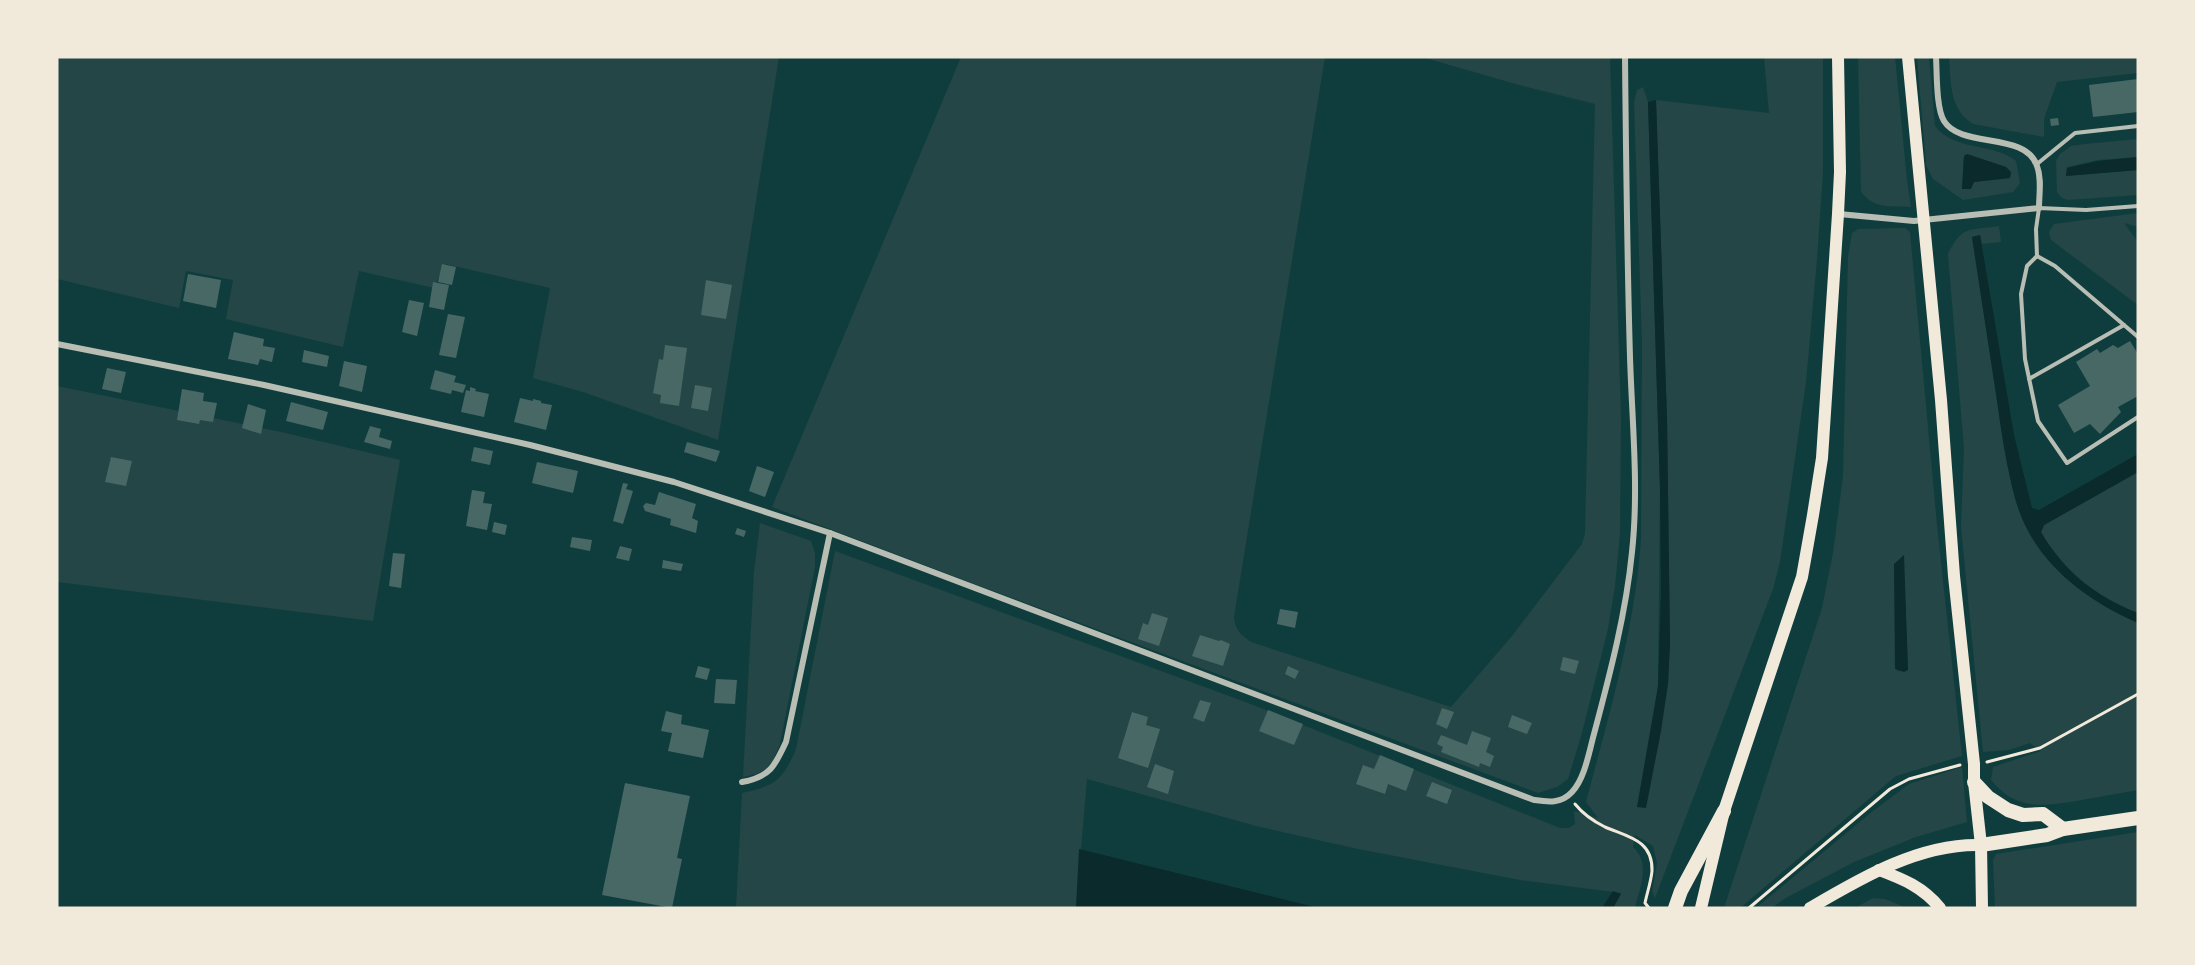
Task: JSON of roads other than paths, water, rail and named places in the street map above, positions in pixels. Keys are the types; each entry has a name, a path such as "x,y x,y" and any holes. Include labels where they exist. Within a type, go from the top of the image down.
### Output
{"highway":[{"path":"1974,782 1988,797 2008,810 2023,815 2043,814 2063,829"},
{"path":"1675,908 1724,811"},
{"path":"1981,846 2047,835 2063,829 2138,818"}],"main road":[{"path":"1701,908 1724,811 1796,597 1814,515 1822,458 1838,214 1840,172 1838,57"},
{"path":"1908,57 1941,400 1954,576 1974,764 1981,846 1982,908"},
{"path":"1810,908 1879,870 1932,851 1964,845 1981,846"},
{"path":"1879,870 1916,886 1940,908"}],"street":[{"path":"57,344 264,385 530,445 674,482 830,533 1534,801 1559,801 1568,796 1578,784 1609,680 1622,619 1632,550 1634,490 1627,261 1625,57"},
{"path":"1838,214 1914,221 2039,208 2037,164 2027,153 2014,146 1963,134 1951,129 1945,122 1941,112 1936,57"},
{"path":"742,782 758,779 775,766 786,742 830,533"}],"lane":[{"path":"2037,164 2075,133 2138,126"},
{"path":"2138,206 2086,210 2039,208 2036,229 2037,256 2027,266 2020,294 2025,359 2038,421 2067,463 2138,417"},
{"path":"2037,256 2055,266 2138,337"},
{"path":"2029,379 2124,325"}]}
